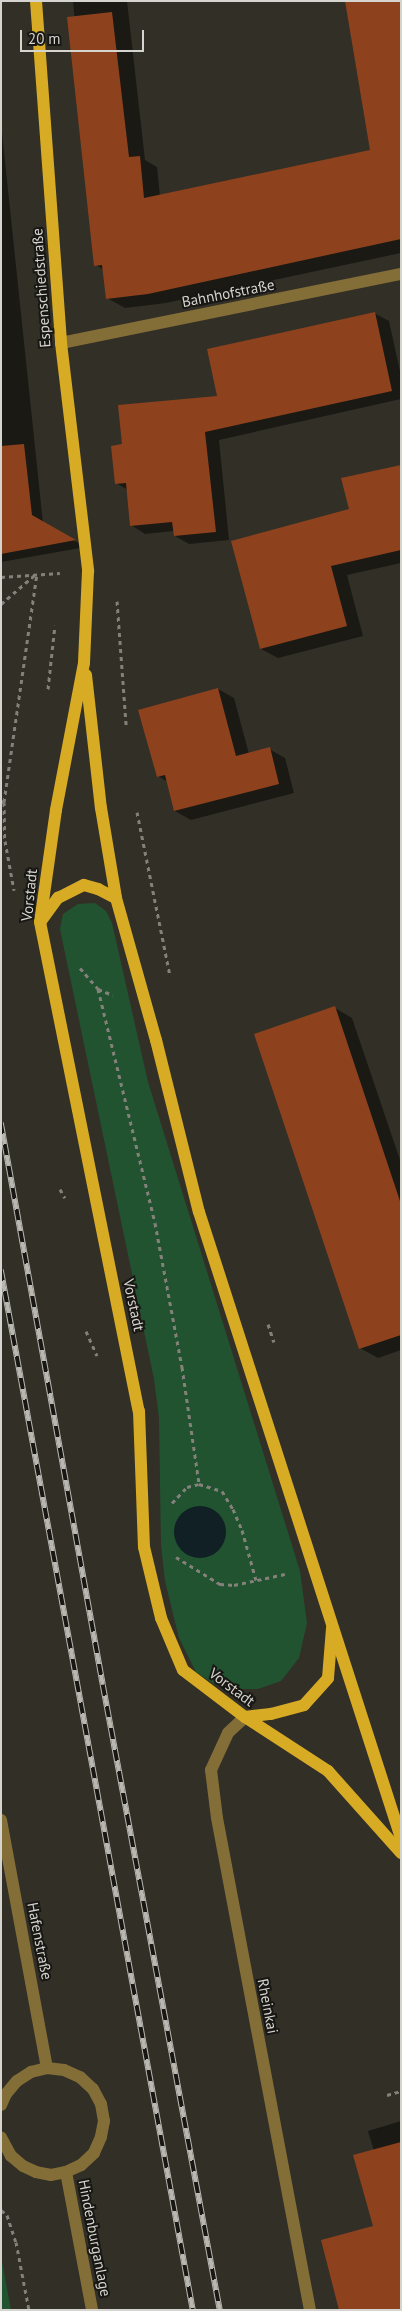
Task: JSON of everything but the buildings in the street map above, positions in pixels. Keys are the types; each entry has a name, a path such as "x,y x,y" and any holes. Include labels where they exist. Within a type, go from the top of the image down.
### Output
{"main road":[{"name":"Espenschiedstraße","path":"36,1 61,343 88,572"},
{"name":"Vorstadt","path":"88,572 84,663 56,810 40,922 139,1411 144,1547 161,1618 183,1670 245,1717 328,1771 401,1853"},
{"name":"Vorstadt","path":"84,663 101,808 116,898 199,1212 401,1838"},
{"path":"40,922 58,898 84,886 98,889 116,898"},
{"path":"245,1717 271,1714 304,1705 328,1678 332,1621"}],"street":[{"name":"Bahnhofstraße","path":"61,343 401,274"},
{"name":"Rheinkai","path":"245,1717 228,1732 212,1770 216,1818 310,2310"},
{"name":"Hafenstraße","path":"1,1820 47,2068"},
{"path":"1,2105 6,2094 17,2081 31,2072 47,2068 64,2070 80,2077 93,2088 101,2104 104,2121 101,2137 94,2152 81,2165 66,2172 51,2174 36,2172 23,2166 12,2156 1,2137"},
{"name":"Hindenburganlage","path":"66,2172 92,2310"}],"path":[{"path":"60,582 61,572"},
{"path":"1,577 37,573"},
{"path":"1,604 37,573"},
{"path":"15,896 5,841 3,802 37,573"},
{"path":"117,591 126,725"},
{"path":"47,698 55,621"},
{"path":"48,959 65,956 77,965 98,989 130,1002 144,999 172,986 137,812"},
{"path":"98,989 155,1222 182,1367 199,1484 222,1491 234,1509 256,1580"},
{"path":"268,1324 274,1343"},
{"path":"86,1331 100,1364"},
{"path":"144,1547 161,1545 220,1584 234,1585 315,1568"},
{"path":"387,2095 401,2091"},
{"path":"1,2210 7,2216 16,2242 28,2310"}],"green space":[{"path":"95,903 106,911 112,923 148,1082 300,1571 307,1623 299,1658 281,1681 258,1689 241,1689 214,1684 196,1672 179,1638 165,1581 161,1545 159,1418 154,1379 60,929 63,914 78,904"},
{"path":"2,2262 11,2310 1,2310"}],"shaded area":[{"path":"200,1506 210,1508 218,1514 224,1522 226,1532 224,1542 218,1550 210,1556 200,1558 190,1556 182,1550 176,1542 174,1532 176,1522 182,1514 190,1508"}],"railway":[{"path":"1,1123 103,1685 220,2310"},
{"path":"1,1270 193,2310"}]}
